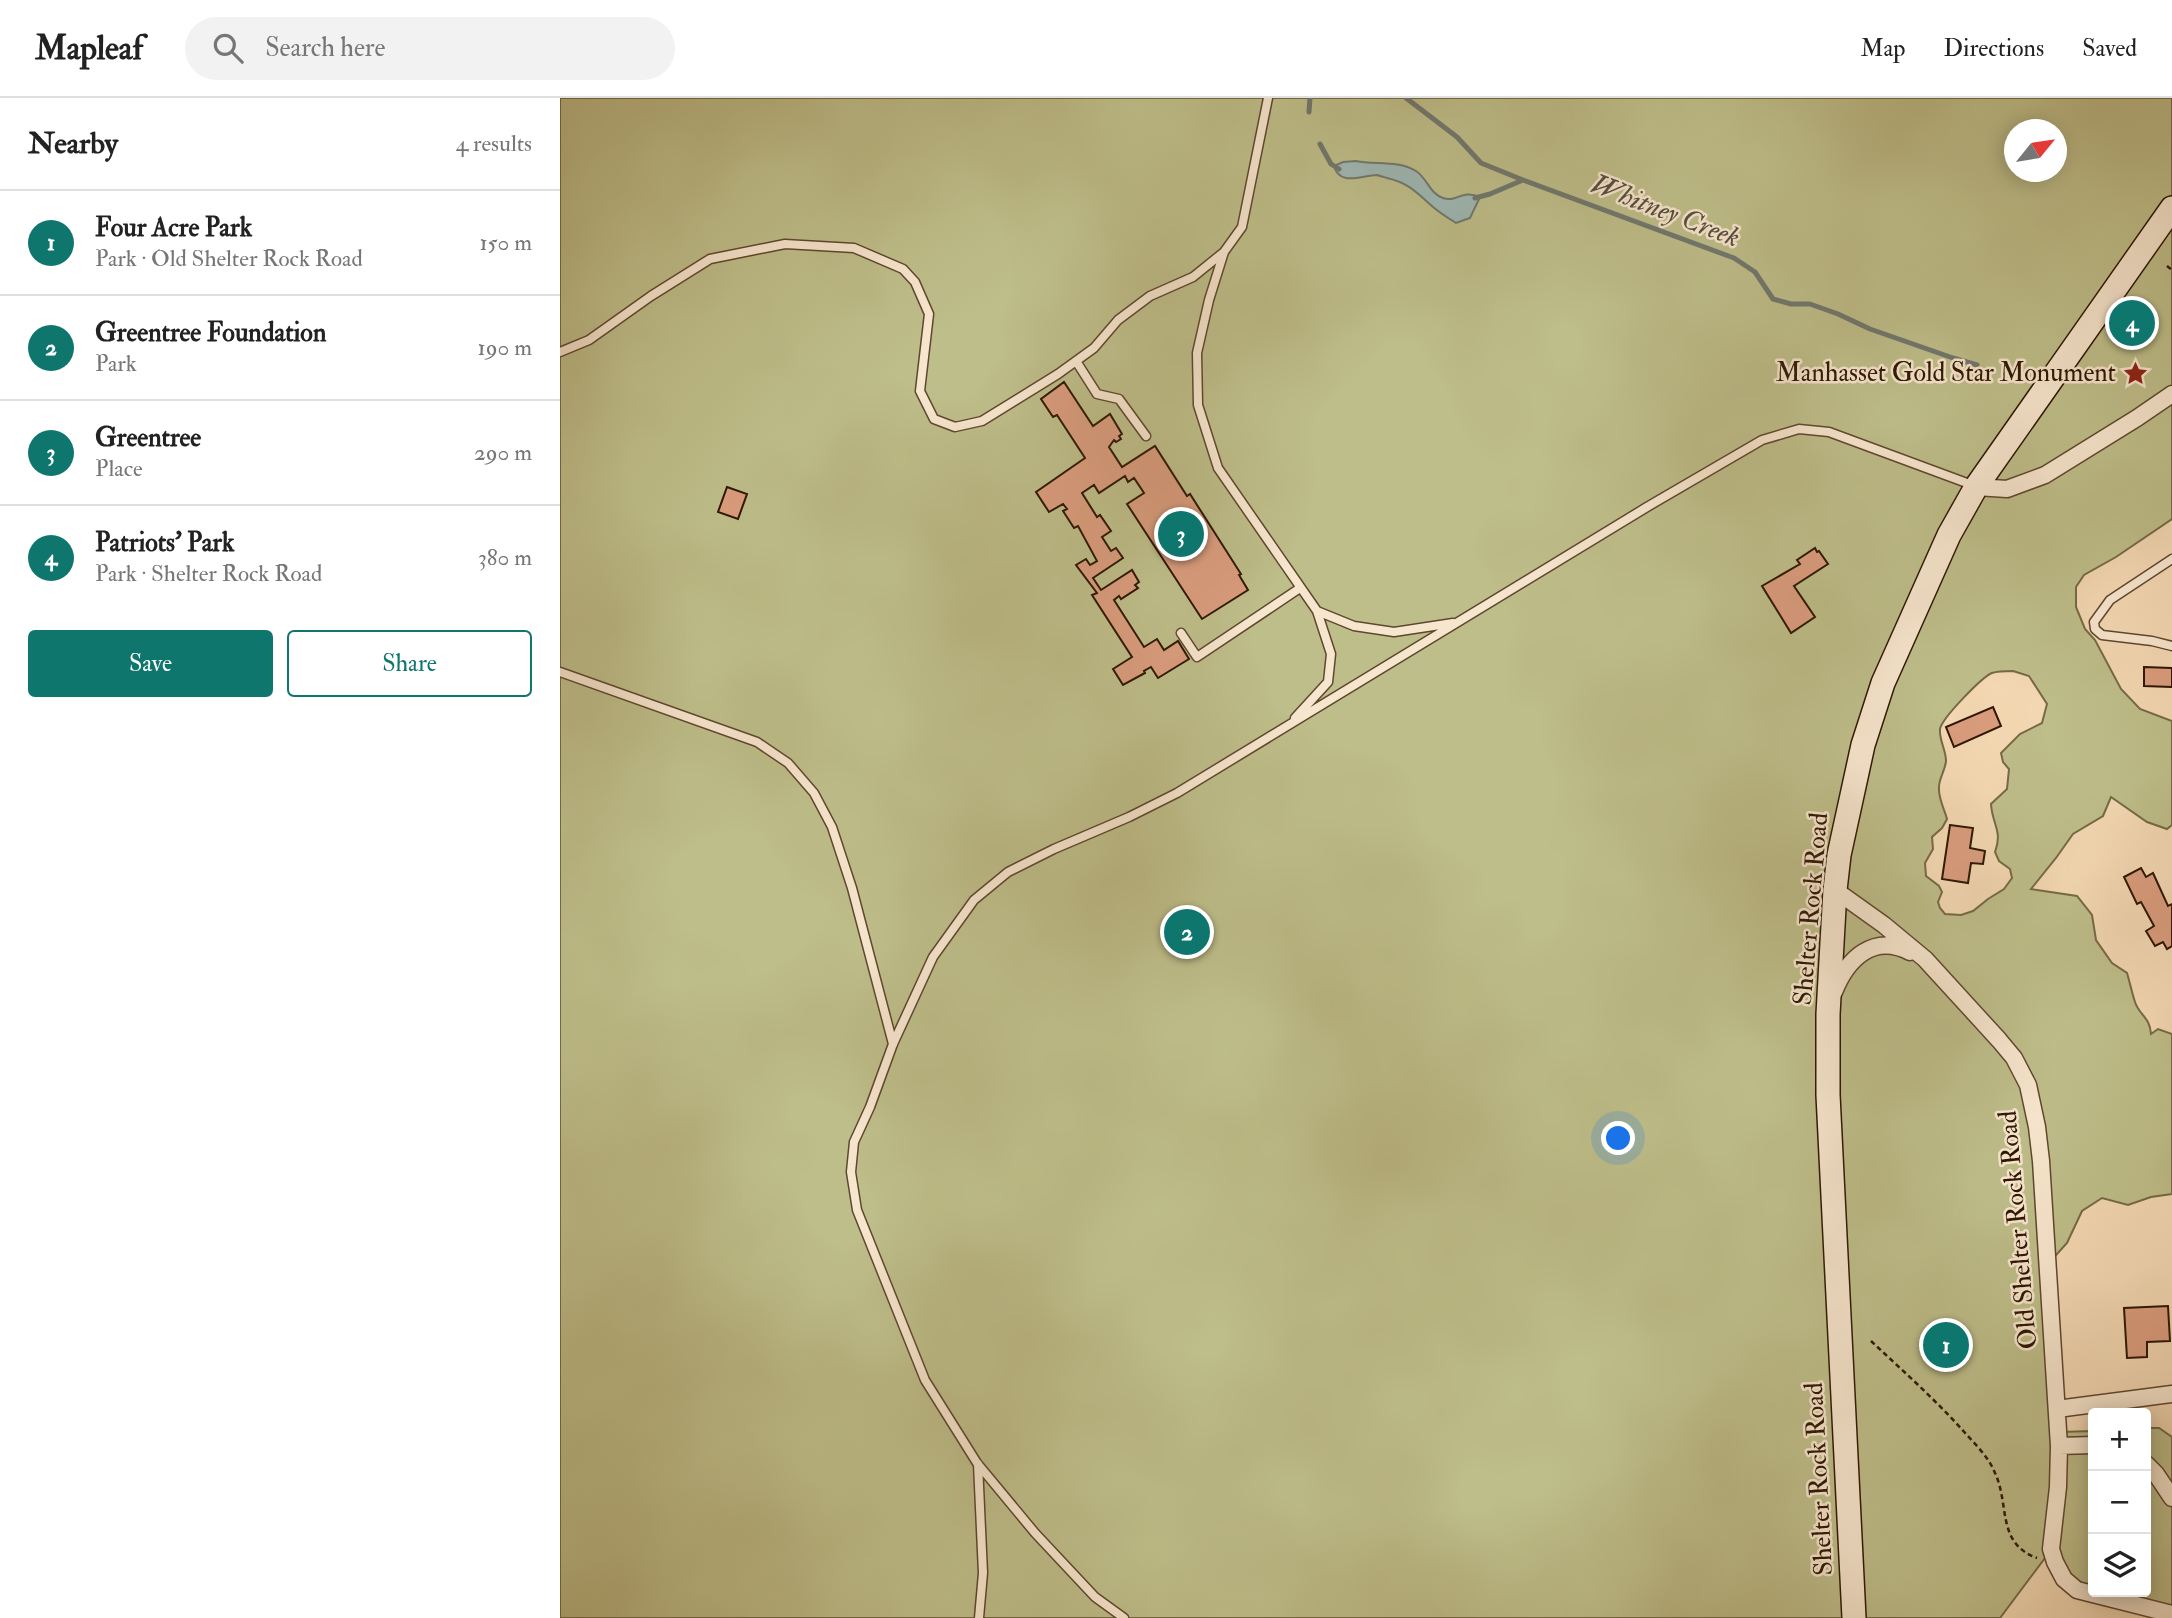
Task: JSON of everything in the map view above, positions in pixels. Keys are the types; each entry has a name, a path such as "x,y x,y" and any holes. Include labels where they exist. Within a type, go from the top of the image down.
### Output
{"main road":[{"name":"Shelter Rock Road","path":"1854,1618 1829,1109 1828,1014 1835,890 1851,794 1882,683 1949,536 1976,486 2172,208"}],"street":[{"path":"1976,486 2007,489 2045,475 2172,394"},
{"name":"Old Shelter Rock Road","path":"1835,890 1925,959 2014,1058 2032,1096 2041,1161 2059,1446 2058,1487 2051,1549 2055,1563"},
{"path":"1828,1014 1840,978 1859,954 1872,947 1889,945 1903,948 1925,959"},
{"path":"2057,1409 2172,1394"},
{"path":"2059,1446 2088,1446"},
{"path":"2151,1469 2172,1498"},
{"path":"2055,1563 2064,1579 2077,1590 2172,1614"}],"lane":[{"path":"560,352 589,340 710,259 785,244 854,248 903,270 915,282 929,314 920,391 934,419 955,427 982,421 1058,374 1094,348 1118,320 1150,296 1193,276 1224,252 1242,227 1268,98"},
{"path":"1224,252 1209,300 1197,354 1198,405 1218,468 1317,611 1331,654 1328,682 1287,726"},
{"path":"1076,361 1097,394 1119,399 1146,436"},
{"path":"1125,1618 1095,1597 1052,1551 978,1462 925,1380 857,1210 851,1172 854,1142 893,1044 933,957 974,900 1008,872 1177,793 1762,440 1799,429 1829,432 1976,486"},
{"path":"2172,559 2110,600 2094,622 2095,629 2102,635 2172,646"},
{"path":"1181,634 1197,657 1300,587"},
{"path":"1317,611 1354,626 1394,632 1458,622"},
{"path":"560,672 757,742 788,763 814,793 832,827 852,888 893,1044"},
{"path":"978,1462 983,1573 979,1618"}],"path":[{"path":"2166,266 2172,270"},
{"path":"1871,1341 1956,1423 1982,1452 1999,1482 2003,1509 2014,1543 2035,1558 2055,1563"}],"green space":[{"path":"560,98 2172,98 2172,519 2084,575 2076,587 2076,607 2085,629 2095,640 2121,689 2140,709 2172,721 2172,825 2167,829 2147,822 2111,797 2103,816 2073,834 2031,889 2077,896 2092,915 2096,940 2112,963 2127,973 2135,1002 2149,1024 2151,1034 2158,1029 2172,1034 2172,1194 2151,1197 2128,1205 2102,1198 2082,1211 2067,1243 2047,1265 2059,1432 2088,1431 2088,1593 2077,1590 2051,1550 2000,1618 560,1618","holes":["2013,671 2029,676 2047,704 2042,723 2020,734 2001,753 2003,762 2009,769 2007,789 1991,804 1998,833 1995,852 1999,861 2010,869 2012,878 2004,889 1973,911 1961,915 1945,914 1938,902 1942,892 1939,886 1926,876 1925,863 1933,849 1932,837 1947,819 1939,791 1946,761 1940,729 1955,708 1992,673"]},
{"path":"2151,1428 2159,1428 2172,1437 2172,1614 2105,1597 2151,1597"}],"water":[{"path":"1356,161 1409,168 1420,174 1435,193 1443,198 1452,199 1468,194 1480,197 1470,218 1456,223 1401,183 1377,175 1346,178 1337,172 1334,166"}],"building":[{"path":"1064,382 1093,426 1110,414 1122,434 1119,436 1121,439 1116,442 1114,440 1109,447 1122,467 1155,446 1187,496 1190,494 1241,574 1239,575 1248,590 1202,619 1127,504 1144,493 1134,478 1128,482 1125,476 1099,493 1094,485 1082,493 1097,517 1100,515 1111,531 1102,537 1111,551 1116,548 1123,558 1093,578 1101,590 1132,570 1139,582 1135,585 1138,588 1121,599 1119,596 1114,600 1144,647 1157,639 1164,650 1178,641 1189,659 1158,678 1151,667 1123,685 1113,669 1132,657 1092,595 1097,593 1076,565 1086,559 1090,565 1097,561 1078,526 1074,528 1063,511 1067,509 1063,504 1049,512 1036,492 1085,458 1057,415 1053,417 1041,399"},
{"path":"727,487 747,494 738,519 718,512"},
{"path":"1815,548 1828,564 1794,586 1815,617 1791,633 1762,586 1800,564 1797,560"},
{"path":"2144,667 2172,668 2172,687 2144,686"},
{"path":"1993,707 2001,726 1954,747 1946,727"},
{"path":"1950,825 1973,828 1970,848 1985,851 1983,864 1971,863 1968,883 1942,879"},
{"path":"2141,868 2146,877 2153,873 2168,906 2172,904 2172,946 2167,949 2163,942 2155,946 2146,931 2154,926 2141,902 2137,904 2124,877"},
{"path":"2168,1306 2170,1341 2147,1342 2147,1357 2127,1358 2124,1308"}],"waterway":[{"name":"Whitney Creek","path":"1309,112 1310,98"},
{"name":"Whitney Creek","path":"1406,98 1457,137 1481,163 1523,180"},
{"name":"Whitney Creek","path":"1320,144 1331,164 1339,169"},
{"name":"Whitney Creek","path":"1475,198 1523,180 1734,258 1755,272 1773,299 1791,304 1810,304 1870,329 1977,365"}],"place":[{"name":"Patriots' Park","path":"2132,323"},
{"name":"Manhasset Gold Star Monument","path":"2136,373"},
{"name":"Greentree","path":"1181,534"},
{"name":"Greentree Foundation","path":"1187,932"},
{"name":"Four Acre Park","path":"1946,1345"}]}
